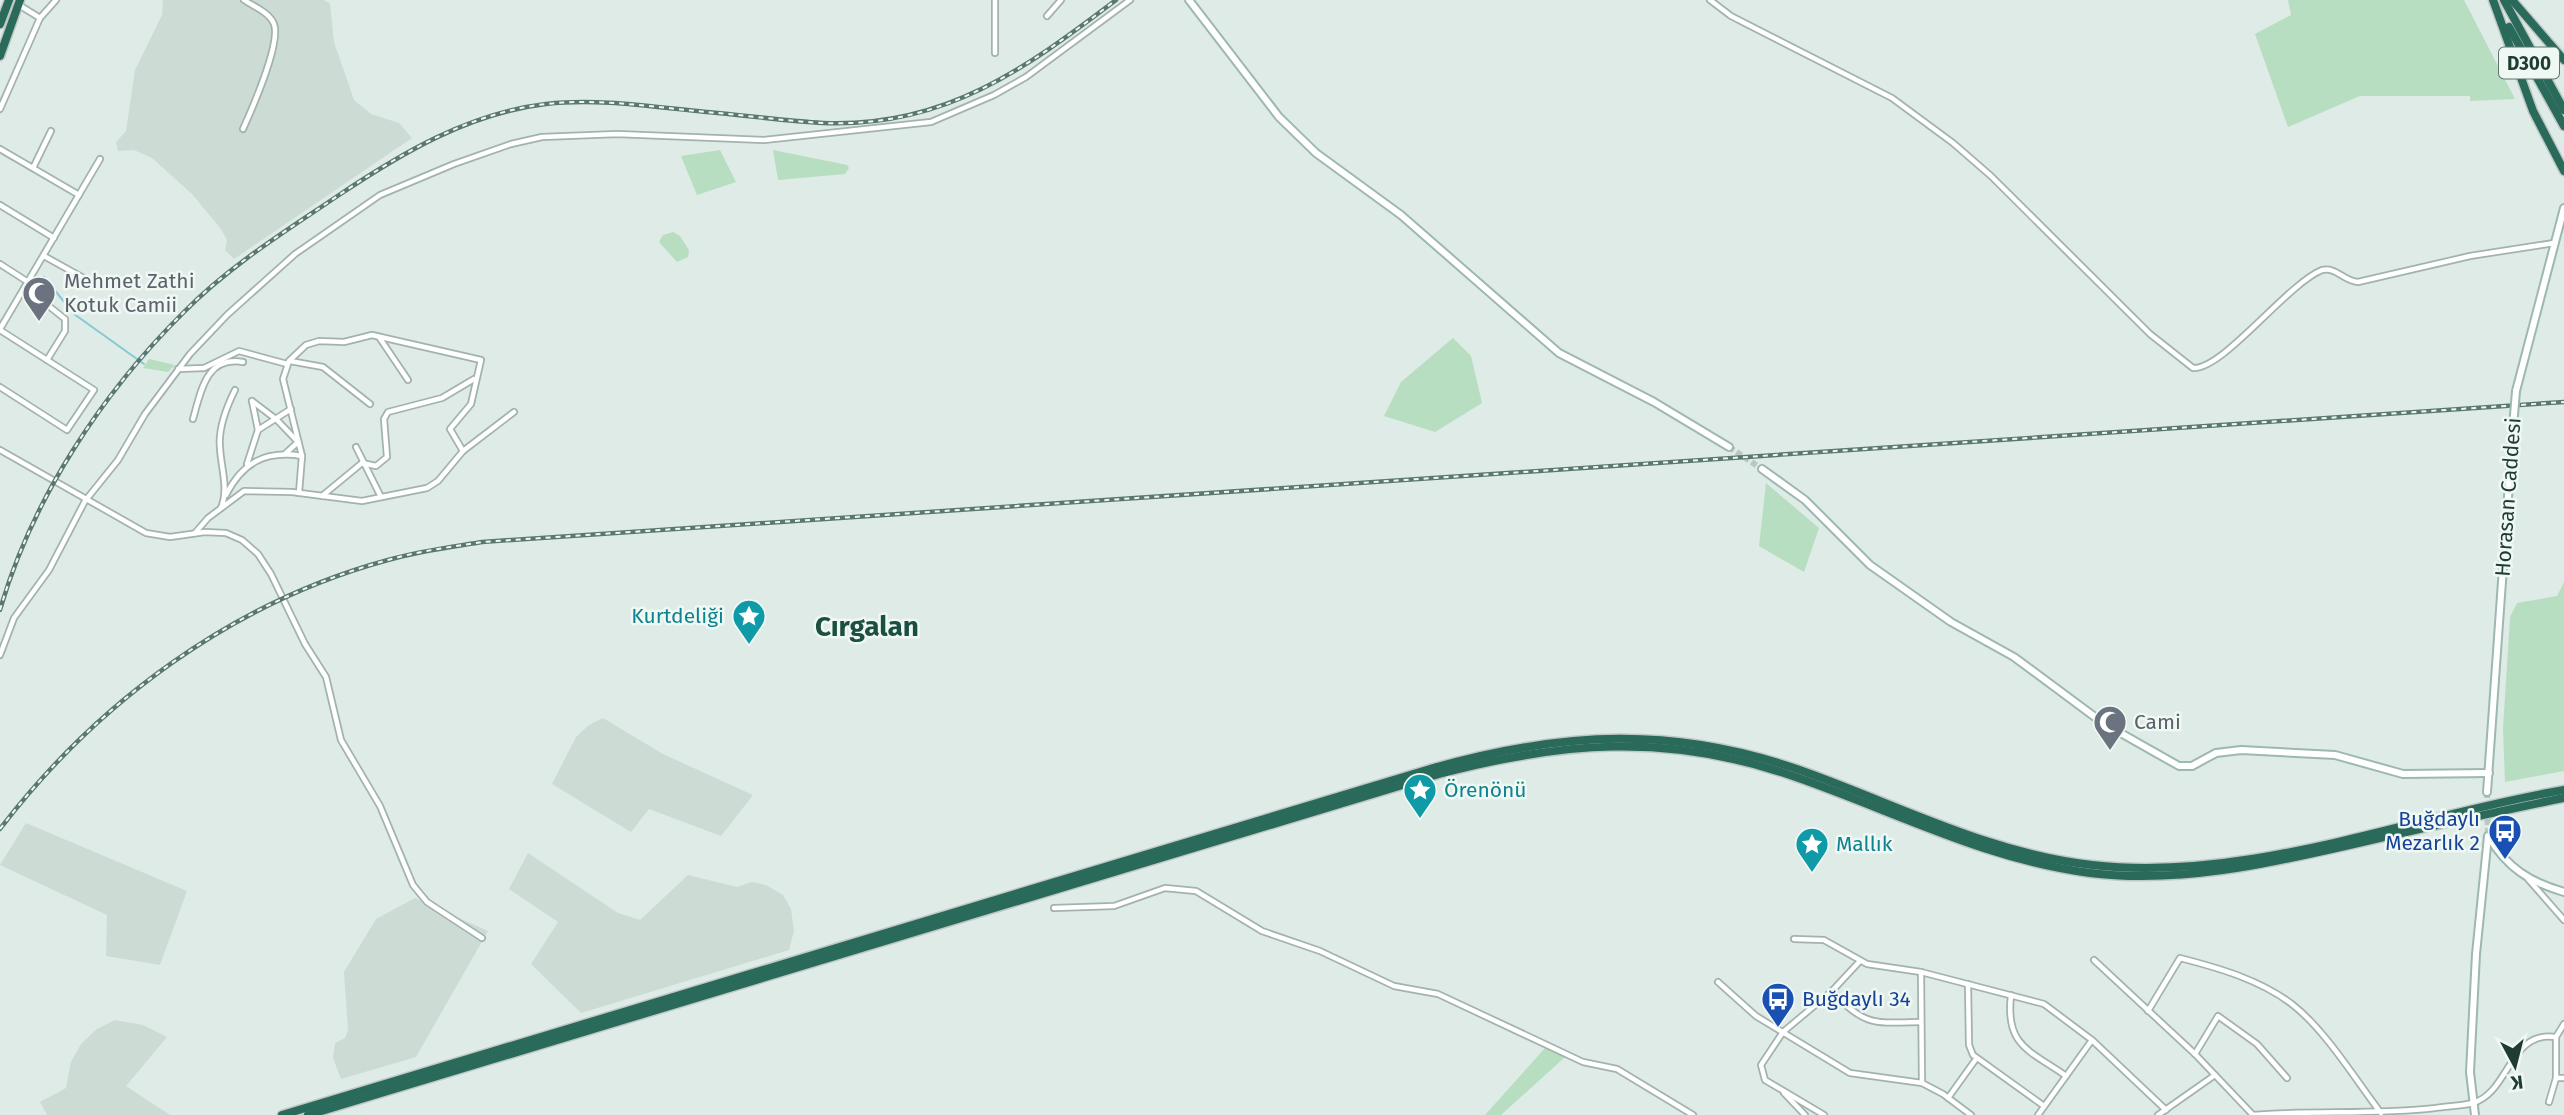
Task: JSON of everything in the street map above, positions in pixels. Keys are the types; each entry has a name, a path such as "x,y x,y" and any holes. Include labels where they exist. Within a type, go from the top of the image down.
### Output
{"highway":[{"name":"D300","path":"2494,0 2564,126"},
{"path":"2494,0 2533,111 2564,171"},
{"name":"D300","path":"2504,0 2564,110"},
{"path":"2512,0 2534,21 2564,60"},
{"path":"0,24 7,2"},
{"path":"0,55 19,2"},
{"path":"282,1115 1430,769 1541,743 1636,737 1713,746 1793,767 2006,848 2061,860 2119,867 2190,867 2249,859 2564,790"},
{"path":"308,1115 1439,774 1541,751 1626,745 1716,754 1789,774 1961,841 2008,856 2070,870 2133,876 2196,874 2265,864 2564,798"}],"street":[{"path":"0,109 40,18 56,0"},
{"path":"243,129 261,90 275,32 268,16 244,0"},
{"path":"995,0 995,53"},
{"path":"1052,0 1056,6"},
{"path":"1048,16 1060,0"},
{"path":"0,655 14,618 42,581 85,501 118,460 145,414 178,369 227,314 295,254 369,202 416,178 511,144 550,136 617,134 764,140 931,122 995,95 1026,77 1130,0"},
{"path":"1189,0 1279,117 1315,153 1401,215 1559,353 1654,402 1729,447"},
{"path":"1710,0 1731,16 1892,98 1954,143 1991,176 2150,334 2193,368 2210,365 2272,308 2322,270 2332,269 2347,280 2358,282 2470,256 2554,243"},
{"path":"19,2 40,18"},
{"path":"33,168 51,131"},
{"path":"0,149 79,195"},
{"path":"0,387 67,430 94,390 0,329 100,159"},
{"path":"0,205 54,238"},
{"name":"Horasan Caddesi","path":"2487,792 2516,391 2564,208"},
{"path":"43,256 89,281"},
{"path":"0,264 65,318 65,331 47,360"},
{"path":"299,493 302,456 292,409 282,383 288,362 312,343 344,342 365,335 378,336 481,360 471,404 450,429 463,452"},
{"path":"378,336 408,380"},
{"path":"204,368 242,350 288,362 306,361 323,367 370,404"},
{"path":"178,369 212,368 228,361 243,362"},
{"path":"193,419 203,382 212,368"},
{"path":"322,496 362,463 379,466 387,457 384,419 387,412 413,408 442,398 475,379"},
{"path":"225,497 220,437 224,416 235,390"},
{"path":"220,510 237,475 246,466 254,451 258,430 252,401 277,420 298,442"},
{"path":"258,430 292,409"},
{"path":"195,533 244,491 299,493 362,500 431,486 463,452 514,412"},
{"path":"283,455 298,442"},
{"path":"356,447 381,497"},
{"path":"0,450 85,501 152,535 170,537 221,533 237,537 253,548 268,568 305,644 326,677 341,740 380,806 413,886 427,902 482,938"},
{"path":"246,466 283,455 302,456"},
{"path":"1762,468 1805,500 1870,565 1951,622 2014,657 2103,723 2179,766 2195,765 2216,752 2241,750 2334,755 2381,770 2410,775 2489,773"},
{"path":"2475,1115 2470,1072 2476,954 2488,836 2505,861 2528,879 2564,920"},
{"path":"2528,879 2564,892"},
{"path":"1054,908 1114,906 1165,888 1196,891 1262,931 1320,951 1394,986 1438,994 1583,1062 1617,1069 1693,1115"},
{"path":"1794,939 1828,941 1860,961 1921,972 2050,1007 2092,1040 2166,1110"},
{"path":"2148,1011 2180,958 2228,970 2274,993 2300,1011 2382,1114"},
{"path":"2095,960 2194,1054 2253,1115 2389,1114 2473,1103 2494,1088 2510,1061 2527,1043 2543,1036 2556,1037"},
{"path":"1824,1115 1765,1080 1760,1070 1783,1032 1832,991 1860,961"},
{"path":"1921,972 1922,1083"},
{"path":"1718,982 1749,1011 1850,1073 1922,1083 1971,1115"},
{"path":"1968,984 1970,1048 1976,1059 2045,1106"},
{"path":"1832,991 1853,1011 1872,1023 1922,1022"},
{"path":"2011,995 2008,1020 2015,1036 2066,1076"},
{"path":"2194,1054 2218,1016 2257,1044 2287,1078"},
{"path":"2549,1102 2556,1078 2556,1037 2564,1024"},
{"path":"2038,1115 2092,1040"},
{"path":"1948,1098 1976,1059"},
{"path":"2158,1115 2215,1075"},
{"path":"2556,1078 2564,1078"},
{"path":"1784,1092 1805,1115"}],"shaded area":[{"path":"163,0 324,0 330,4 334,42 354,100 371,114 399,123 412,138 234,259 225,250 227,240 221,229 192,194 152,158 134,150 118,151 116,142 126,131 135,70 162,15"},
{"path":"603,718 663,754 753,795 721,836 649,809 631,832 552,784 576,737 589,725"},
{"path":"26,823 187,891 160,965 106,956 107,915 0,865"},
{"path":"528,853 618,913 640,920 688,875 737,887 752,882 766,885 783,895 791,909 794,931 789,950 581,1013 531,964 558,922 509,889"},
{"path":"415,898 488,931 416,1057 341,1079 333,1058 335,1043 345,1038 348,1030 344,972 376,919"},
{"path":"115,1020 143,1025 167,1037 126,1086 170,1115 47,1115 40,1102 66,1088 71,1062 81,1044 97,1029"}],"green space":[{"path":"2288,0 2464,0 2515,99 2470,101 2470,96 2360,96 2288,127 2255,34 2291,15"},
{"path":"720,150 736,182 697,195 681,156"},
{"path":"773,150 847,165 849,168 845,174 778,180"},
{"path":"673,232 680,236 689,250 688,257 677,262 659,242 663,235"},
{"path":"1453,338 1471,356 1482,403 1435,432 1384,416 1401,382"},
{"path":"149,359 175,365 168,372 143,368"},
{"path":"1766,483 1819,528 1804,572 1759,546"},
{"path":"2564,582 2564,771 2505,782 2503,728 2510,617 2517,603 2557,596"},
{"path":"1545,1048 1565,1057 1501,1115 1485,1115"}],"waterway":[{"path":"44,277 74,314 144,364"}],"tunnel":[{"path":"1729,447 1762,469"},
{"path":"2487,792 2488,836"}],"railway":[{"path":"0,610 31,528 51,488 98,413 154,344 201,295 239,264 339,195 412,150 490,116 566,102 626,104 823,123 867,122 907,116 945,104 1015,71 1116,0"},
{"path":"0,829 38,783 80,739 125,699 172,663 223,630 276,602 331,578 400,557 482,542 2564,402"}],"place":[{"name":"Mehmet Zathi Kotuk Camii","path":"39,323"},
{"name":"Kurtdeliği","path":"749,646"},
{"name":"Cami","path":"2110,752"},
{"name":"Örenönü","path":"1420,820"},
{"name":"Buğdaylı Mezarlık 2","path":"2505,861"},
{"name":"Mallık","path":"1812,874"},
{"name":"Buğdaylı 34","path":"1778,1029"}],"district":[{"name":"Cırgalan","path":"867,626"}]}
